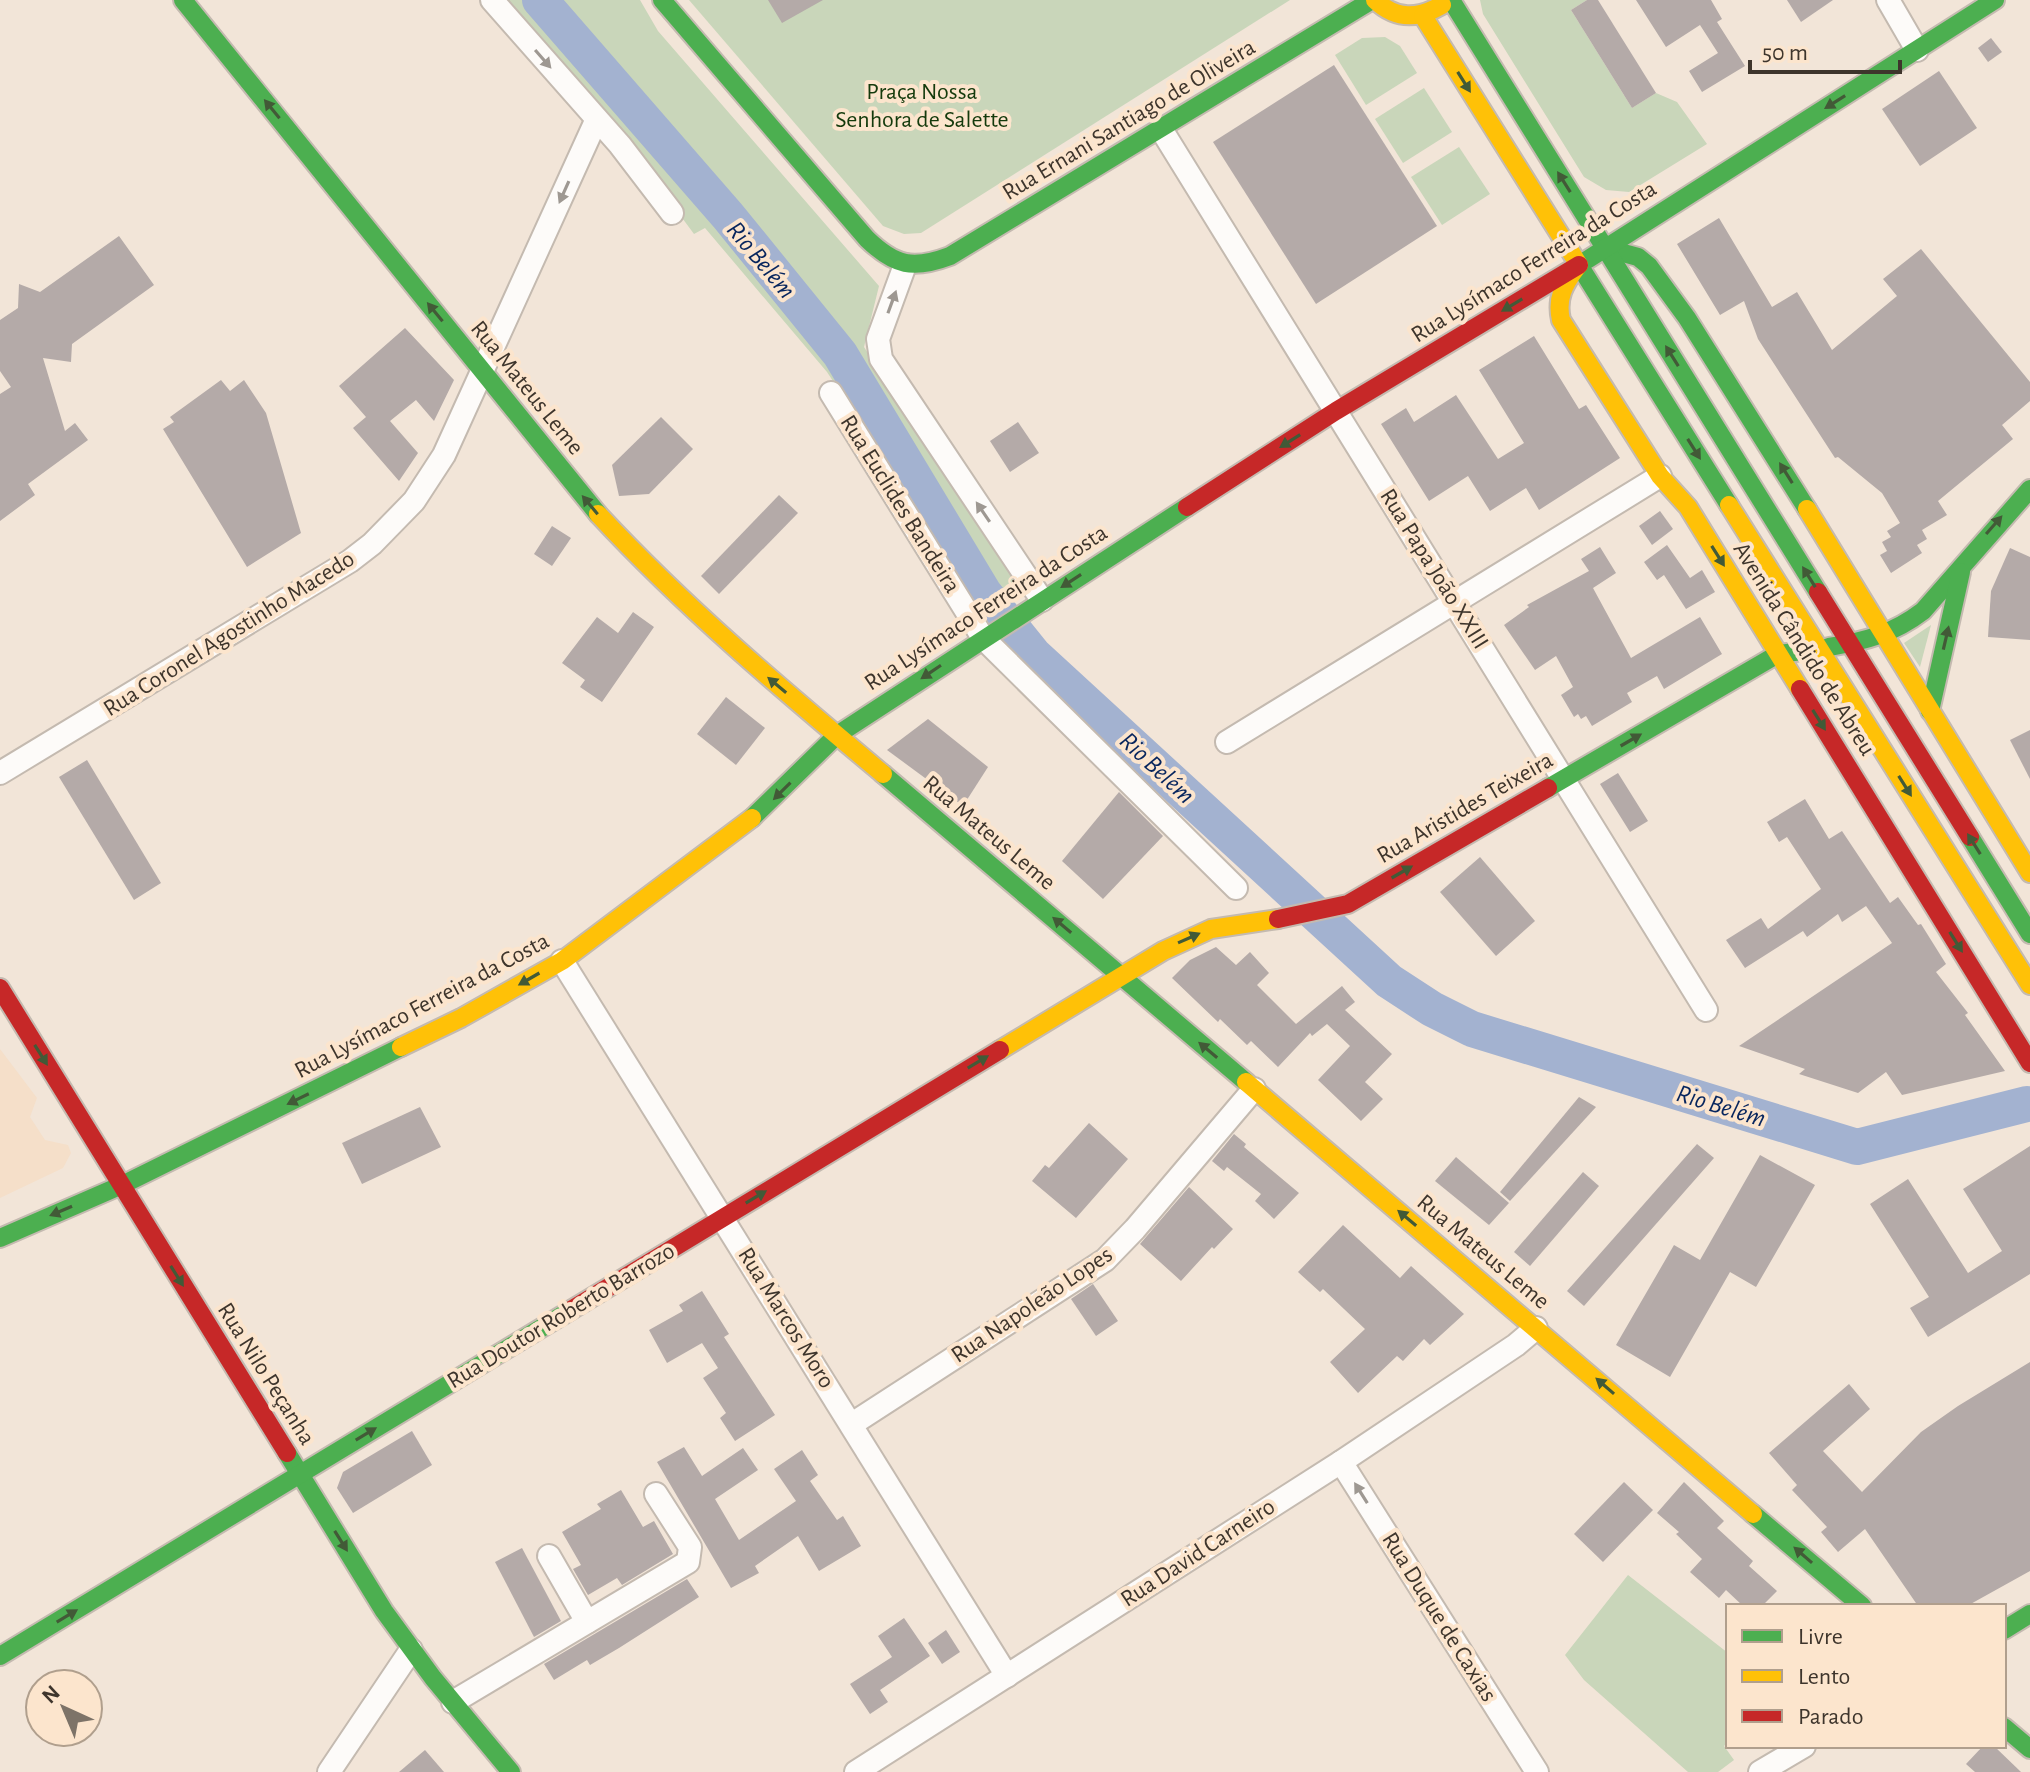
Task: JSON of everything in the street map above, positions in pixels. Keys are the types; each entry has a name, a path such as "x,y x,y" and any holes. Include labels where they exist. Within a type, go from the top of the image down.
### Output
{"main road":[{"name":"Rua Mateus Leme","path":"183,0 590,506 693,611 1860,1604"},
{"path":"662,0 867,239 886,256 905,265"},
{"path":"1374,0 1391,13 1401,16 1423,16 1449,0"},
{"name":"Rua Ernani Santiago de Oliveira","path":"905,265 934,263 950,256 1374,0"},
{"name":"Avenida Cândido de Abreu","path":"1449,0 2030,934"},
{"name":"Rua Lysímaco Ferreira da Costa","path":"0,1238 122,1185 461,1018 562,961 758,814 837,735 1336,411 1579,265 1995,0"},
{"name":"Avenida Cândido de Abreu","path":"1423,16 2030,985"},
{"path":"1605,248 1638,257 1663,284 1758,428 2030,873"},
{"name":"Avenida Cândido de Abreu","path":"1579,265 1559,293 1557,307 1561,320 1660,476 1688,507 2030,1063"},
{"path":"1884,636 1899,629 1925,609 1994,525 2030,489"},
{"path":"1930,711 1962,565"},
{"name":"Rua Aristides Teixeira","path":"1121,976 1175,945 1211,929 1348,904 1778,654 1884,636"},
{"name":"Rua Doutor Roberto Barrozo","path":"0,1656 1121,976"},
{"name":"Rua Nilo Peçanha","path":"0,988 411,1650 511,1772"},
{"path":"2006,1629 2030,1614"},
{"path":"2006,1729 2030,1749"}],"street":[{"path":"492,0 620,145 672,213"},
{"path":"1888,0 1917,50"},
{"name":"Rua Coronel Agostinho Macedo","path":"0,773 324,578 372,544 414,501 430,480 484,373 596,121"},
{"name":"Rua Papa João XXIII","path":"1161,129 1706,1010"},
{"path":"905,265 878,339 881,359 1042,600"},
{"name":"Rua Euclides Bandeira","path":"831,393 990,634 1236,888"},
{"path":"1227,742 1660,476"},
{"name":"Rua Marcos Moro","path":"562,961 1007,1676"},
{"name":"Rua Napoleão Lopes","path":"852,1424 1105,1260 1254,1089"},
{"name":"Rua David Carneiro","path":"856,1772 1341,1462 1516,1345 1536,1328"},
{"name":"Rua Duque de Caxias","path":"1341,1462 1537,1772"},
{"path":"453,1702 688,1562 690,1547 656,1494"},
{"path":"549,1556 587,1622"},
{"path":"329,1772 411,1650"},
{"path":"1760,1772 1801,1748"}],"shaded area":[{"path":"0,1049 37,1098 30,1117 45,1140 68,1145 71,1153 63,1168 0,1198"}],"green space":[{"path":"505,0 640,0 658,31 879,286 864,347 1018,584 982,608 827,372 705,228 694,234 609,119"},
{"name":"Praça Nossa Senhora de Salette","path":"689,0 1290,0 921,233 904,234 883,226"},
{"path":"1480,0 1587,0 1571,10 1632,108 1656,93 1677,102 1707,144 1629,192 1606,190 1584,177 1483,14"},
{"path":"1385,37 1400,46 1417,73 1366,105 1335,55 1362,38"},
{"path":"1424,88 1452,132 1403,163 1375,119"},
{"path":"1459,147 1490,194 1442,225 1411,177"},
{"path":"1931,625 1920,667 1904,643"},
{"path":"1628,1575 1726,1651 1724,1746 1734,1760 1718,1772 1688,1772 1584,1680 1565,1655"}],"building":[{"path":"768,0 823,0 782,23"},
{"path":"1587,0 1598,0 1656,93 1632,108 1571,10"},
{"path":"1636,0 1711,0 1722,19 1717,22 1745,66 1702,92 1689,71 1718,53 1700,25 1666,47"},
{"path":"1787,0 1833,0 1801,22"},
{"path":"1991,38 2002,52 1988,62 1978,48"},
{"path":"1334,65 1437,226 1316,304 1213,142"},
{"path":"1939,71 1977,128 1920,166 1882,109"},
{"path":"1719,218 1772,307 1797,292 1832,350 1897,296 1883,279 1921,249 2030,382 2030,401 2002,425 2013,439 1938,501 1947,515 1922,530 1927,539 1917,545 1922,553 1891,573 1880,555 1887,551 1882,542 1891,537 1887,531 1900,523 1882,493 1838,457 1835,458 1758,339 1744,301 1720,315 1677,244"},
{"path":"119,236 154,285 72,344 71,362 43,358 65,431 75,423 88,440 28,484 35,495 0,521 0,394 11,387 0,371 0,320 18,308 19,284 40,292"},
{"path":"405,328 454,380 434,421 416,400 390,421 418,453 399,481 353,428 366,417 339,386"},
{"path":"1534,336 1579,409 1586,405 1620,458 1539,510 1526,488 1490,511 1468,476 1429,501 1381,424 1406,408 1414,422 1456,395 1498,459 1524,443 1479,370"},
{"path":"221,380 230,391 244,380 266,413 301,533 247,567 163,429 174,422 170,417"},
{"path":"661,417 693,449 649,494 619,496 612,465"},
{"path":"1018,422 1039,453 1010,472 990,441"},
{"path":"779,495 798,513 719,594 701,576"},
{"path":"1660,511 1673,529 1652,545 1639,526"},
{"path":"552,526 571,538 552,566 534,554"},
{"path":"1667,545 1690,578 1702,570 1715,592 1686,609 1664,575 1657,580 1644,562"},
{"path":"1600,547 1616,573 1593,588 1631,658 1700,617 1722,654 1664,689 1657,676 1627,693 1632,702 1592,726 1586,716 1581,719 1578,714 1574,717 1561,695 1573,687 1556,656 1535,670 1504,625 1529,607 1527,605 1589,571 1581,559"},
{"path":"2010,548 2030,557 2030,640 1988,637 1991,591"},
{"path":"633,612 654,627 602,702 580,687 585,680 562,663 597,617 618,633"},
{"path":"726,697 765,728 736,765 697,734"},
{"path":"928,719 988,767 963,806 887,750"},
{"path":"2030,730 2030,779 2010,740"},
{"path":"87,760 161,883 134,900 59,777"},
{"path":"1618,773 1648,821 1630,832 1600,784"},
{"path":"1119,792 1163,836 1103,899 1062,861"},
{"path":"1805,799 1829,839 1842,831 1890,903 1898,897 1918,925 1921,924 1946,964 1936,972 1968,1013 1965,1015 2005,1071 1902,1095 1886,1072 1858,1093 1799,1074 1805,1069 1739,1046 1892,943 1866,906 1842,922 1838,914 1807,937 1803,931 1745,968 1726,940 1761,918 1768,929 1821,889 1787,837 1779,842 1767,822"},
{"path":"1480,857 1535,921 1496,956 1440,892"},
{"path":"1216,947 1236,965 1250,952 1269,973 1257,985 1296,1024 1342,986 1355,1002 1345,1010 1392,1054 1365,1082 1383,1099 1361,1121 1318,1080 1350,1046 1327,1024 1312,1036 1310,1033 1278,1067 1251,1041 1247,1045 1220,1019 1218,1022 1172,978 1190,960"},
{"path":"1579,1097 1596,1107 1510,1201 1500,1192"},
{"path":"420,1107 441,1147 362,1184 342,1143"},
{"path":"1089,1123 1128,1159 1076,1218 1032,1181 1045,1165 1049,1168"},
{"path":"1234,1134 1246,1144 1244,1147 1299,1193 1274,1219 1255,1201 1261,1194 1227,1167 1224,1171 1212,1161"},
{"path":"1697,1144 1714,1158 1584,1306 1567,1291"},
{"path":"2030,1146 2030,1274 1928,1337 1910,1308 1929,1297 1870,1204 1908,1179 1968,1273 2002,1251 1963,1189"},
{"path":"1760,1155 1815,1185 1756,1287 1730,1272 1670,1377 1616,1345 1674,1245 1700,1260"},
{"path":"1456,1157 1509,1203 1489,1225 1435,1181"},
{"path":"1583,1172 1599,1186 1530,1266 1514,1252"},
{"path":"1189,1187 1233,1229 1181,1281 1140,1244"},
{"path":"1343,1225 1400,1278 1411,1266 1464,1314 1430,1345 1424,1339 1403,1361 1397,1356 1358,1393 1330,1362 1365,1329 1323,1289 1320,1292 1298,1272"},
{"path":"1093,1284 1118,1321 1096,1336 1071,1299"},
{"path":"702,1291 729,1334 724,1337 775,1415 735,1441 720,1418 726,1413 703,1378 718,1368 702,1343 667,1363 649,1330 683,1311 679,1305"},
{"path":"2030,1362 2030,1571 1971,1604 1917,1604 1865,1529 1838,1552 1821,1532 1827,1527 1792,1490 1797,1485 1769,1453 1849,1384 1870,1409 1823,1451 1862,1492 1921,1432"},
{"path":"412,1431 432,1465 353,1513 337,1488 343,1472"},
{"path":"684,1447 702,1476 743,1448 758,1470 715,1499 739,1540 796,1501 774,1469 802,1450 818,1475 810,1481 837,1520 843,1516 861,1546 819,1571 798,1536 755,1566 759,1573 731,1588 657,1462"},
{"path":"1624,1482 1653,1510 1603,1562 1574,1534"},
{"path":"1684,1482 1724,1521 1717,1528 1753,1561 1749,1566 1777,1591 1764,1604 1741,1604 1726,1590 1719,1598 1690,1572 1702,1559 1676,1534 1679,1532 1657,1513"},
{"path":"621,1490 643,1527 654,1521 673,1554 622,1585 617,1578 588,1595 573,1569 581,1565 562,1532 601,1509 597,1504"},
{"path":"522,1548 561,1621 534,1637 495,1562"},
{"path":"687,1579 699,1597 590,1665 587,1660 554,1680 544,1664"},
{"path":"904,1618 930,1656 880,1690 888,1702 870,1714 850,1684 892,1657 878,1636"},
{"path":"946,1630 960,1652 942,1664 928,1643"},
{"path":"1981,1748 1996,1748 2021,1772 1975,1772 1966,1764"},
{"path":"425,1750 444,1772 399,1772"}],"waterway":[{"name":"Rio Belém","path":"540,0 728,216 840,354 984,593 1034,655 1389,981 1432,1009 1472,1029 1857,1147 2027,1104"}],"traffic: fast":[{"path":"183,0 598,514"},
{"path":"662,0 867,239 896,260 915,264 950,256 1372,0"},
{"path":"1451,0 1605,248 1638,257 1649,266 1687,318 1807,509"},
{"path":"1729,505 1579,265 1995,0"},
{"path":"1605,248 1818,592"},
{"path":"1829,647 1878,635 1923,611 2030,489"},
{"path":"752,818 837,735 1187,507"},
{"path":"1930,711 1961,572"},
{"path":"1548,788 1778,654 1819,649"},
{"path":"883,774 1246,1082"},
{"path":"1970,837 2030,934"},
{"path":"0,1238 122,1185 401,1047"},
{"path":"0,1656 571,1310"},
{"path":"287,1453 384,1611 433,1678 511,1772"},
{"path":"1753,1514 1860,1604"},
{"path":"2006,1629 2030,1614"},
{"path":"2006,1729 2030,1749"}],"traffic: slow":[{"path":"1375,0 1391,11 1407,15 1424,13 1442,5"},
{"path":"1423,16 1579,265"},
{"path":"1577,267 1562,292 1561,320 1660,476 1688,507 1800,689"},
{"path":"1729,505 2030,985"},
{"path":"1807,509 2030,873"},
{"path":"598,514 701,616 883,774"},
{"path":"401,1047 461,1018 562,961 752,818"},
{"path":"1000,1050 1163,951 1211,929 1278,919"},
{"path":"1246,1082 1753,1514"}],"traffic: jam":[{"path":"1187,507 1336,411 1579,265"},
{"path":"1818,592 1970,837"},
{"path":"1800,689 2030,1063"},
{"path":"1278,919 1348,904 1548,788"},
{"path":"0,988 287,1453"},
{"path":"571,1310 1000,1050"}]}
